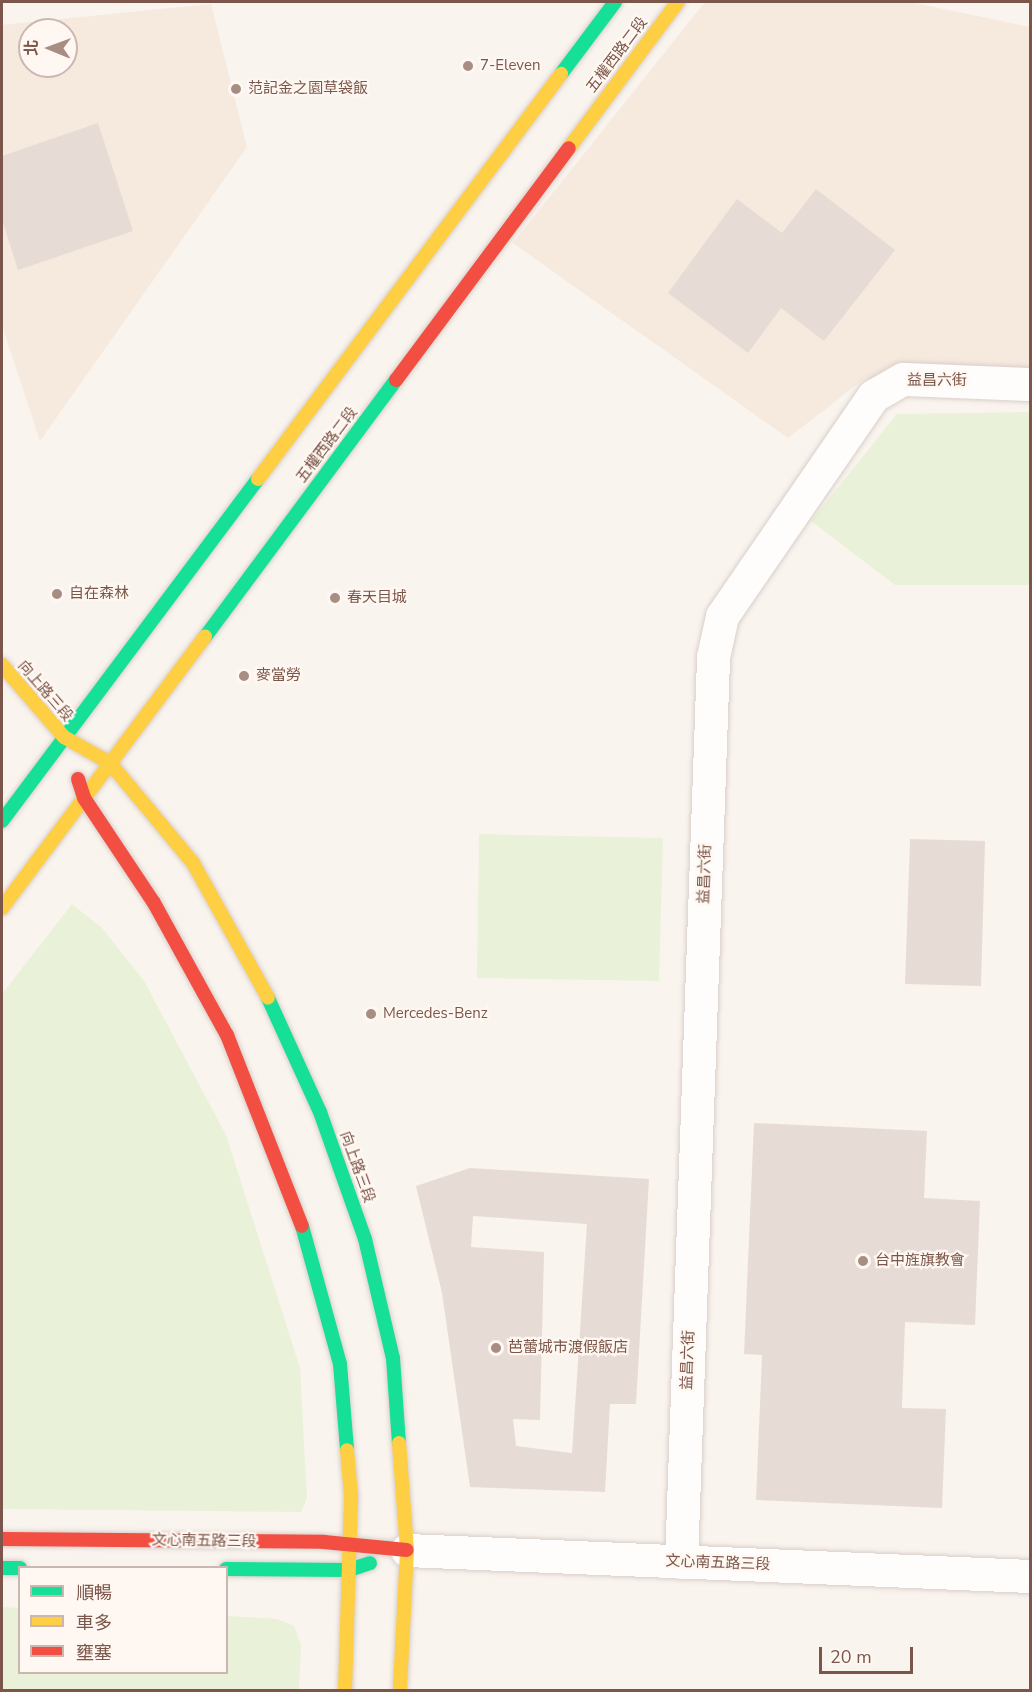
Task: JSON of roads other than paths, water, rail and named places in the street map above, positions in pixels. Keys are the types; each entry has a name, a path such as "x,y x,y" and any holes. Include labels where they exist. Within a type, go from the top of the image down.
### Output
{"main road":[{"path":"2,821 615,2"},
{"name":"五權西路二段","path":"2,908 678,2"},
{"name":"向上路三段","path":"2,665 64,737 110,763 193,863 217,901 320,1112 365,1239 393,1358 406,1550 400,1690"},
{"name":"向上路三段","path":"64,737 84,798 154,903 227,1035 264,1119 309,1246 340,1364 350,1543 345,1690"},
{"name":"文心南五路三段","path":"2,1539 350,1543 406,1550"},
{"name":"文心南五路三段","path":"228,1569 349,1570 406,1550"},
{"path":"2,1568 18,1568"}],"street":[{"name":"益昌六街","path":"681,1562 713,657 722,616 873,396 903,379 1030,384"},
{"name":"文心南五路三段","path":"406,1550 1030,1576"}],"place":[{"name":"7-Eleven","path":"468,66"},
{"name":"范記金之園草袋飯","path":"236,89"},
{"name":"自在森林","path":"57,594"},
{"name":"春天目城","path":"335,598"},
{"name":"麥當勞","path":"244,676"},
{"name":"Mercedes-Benz","path":"371,1014"},
{"name":"台中旌旗教會","path":"863,1261"},
{"name":"芭蕾城市渡假飯店","path":"496,1348"}]}
